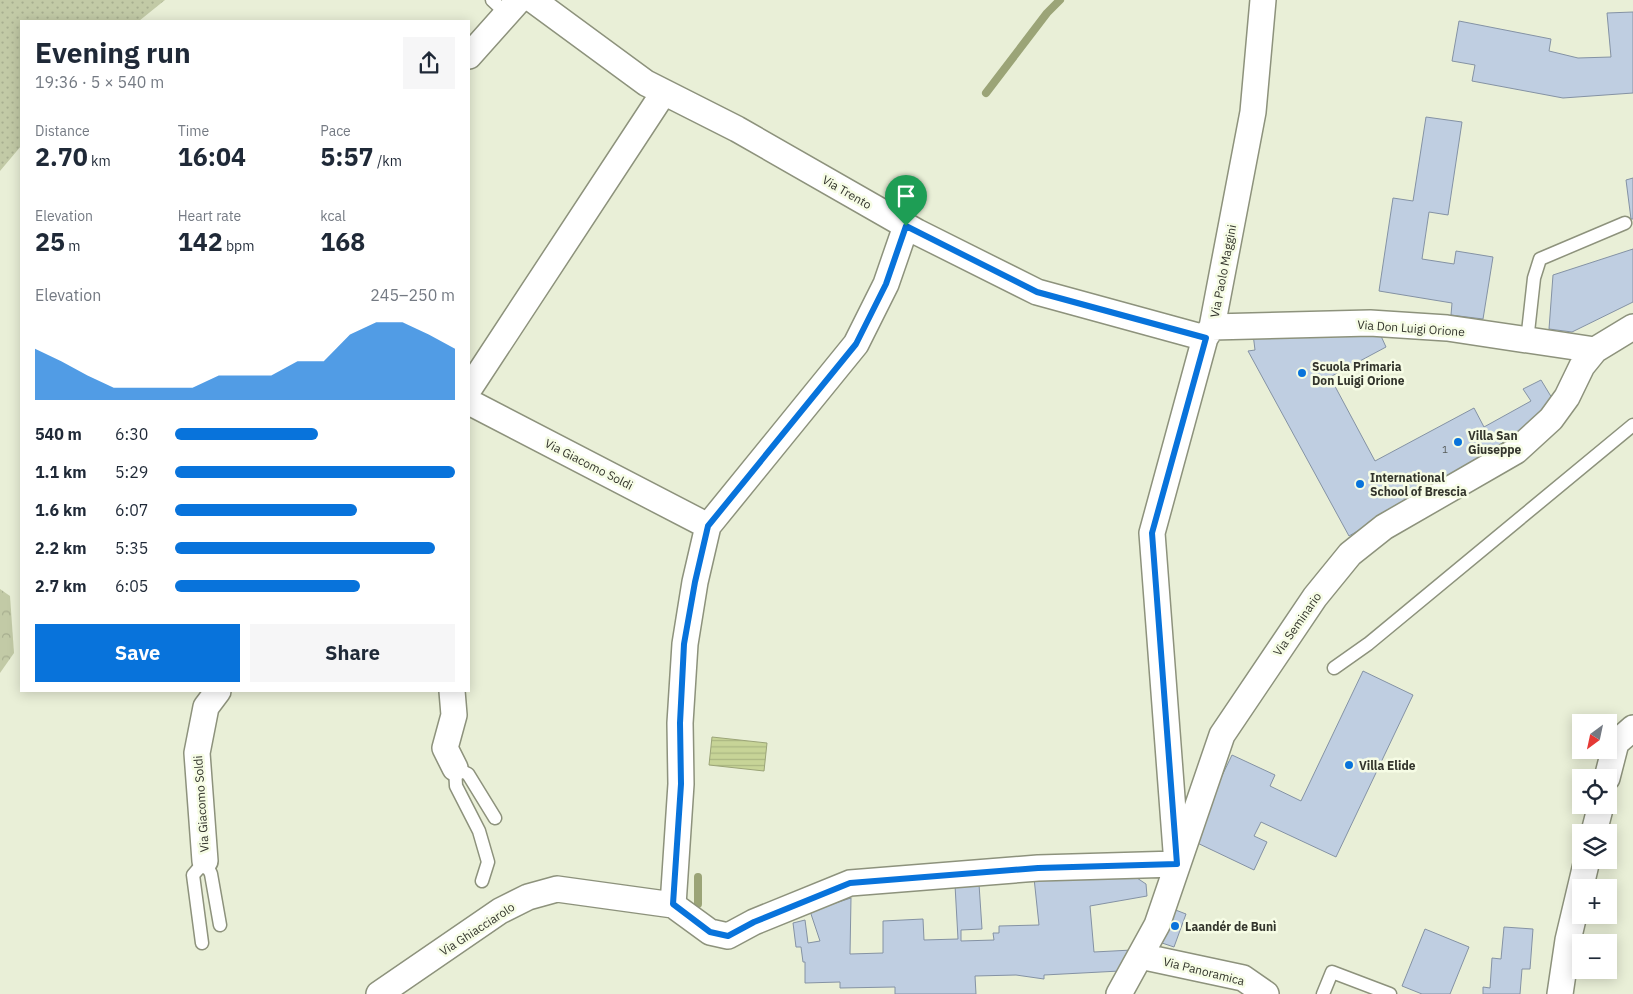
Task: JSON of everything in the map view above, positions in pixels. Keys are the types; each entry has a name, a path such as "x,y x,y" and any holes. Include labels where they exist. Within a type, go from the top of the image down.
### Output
{"street":[{"name":"Via Trento","path":"533,0 646,83 737,129 906,226 1037,292 1209,332"},
{"name":"Via Paolo Maggini","path":"1177,864 1152,533 1209,332 1253,112 1263,0"},
{"path":"470,55 506,4"},
{"path":"470,387 664,92"},
{"path":"906,226 886,284 856,344 708,526 695,582 684,644 680,723 681,784 673,904 710,932 728,936 754,922 850,883 1038,868 1177,864"},
{"name":"Via Don Luigi Orione","path":"1209,332 1370,323 1447,328 1595,350"},
{"path":"1595,350 1633,327"},
{"name":"Via Seminario","path":"1119,994 1157,925 1227,716 1288,626 1350,554 1384,527 1516,451 1552,419 1567,397 1582,366 1595,350"},
{"name":"Via Giacomo Soldi","path":"470,403 708,526"},
{"name":"Via Giacomo Soldi","path":"205,861 197,753 206,707 217,692"},
{"path":"452,692 454,715 445,748 455,768"},
{"path":"1609,769 1616,743 1633,728"},
{"path":"1560,994 1568,940 1585,869"},
{"name":"Via Ghiacciarolo","path":"379,994 500,911 528,897 557,890 673,904"},
{"name":"Via Panoramica","path":"1140,956 1235,985 1250,982 1266,994"}],"lane":[{"path":"1527,341 1534,278 1540,259 1625,224"},
{"path":"1334,668 1368,644 1633,425"},
{"path":"482,881 488,862 479,831 456,786 455,768 468,774 495,818"},
{"path":"202,942 193,875 205,861 211,874 220,925"},
{"path":"1323,994 1332,972 1390,994"}],"green space":[{"path":"0,0 165,0 140,20 20,20 20,147 0,171"},
{"path":"0,589 10,596 14,653 0,673"}],"shaded area":[{"path":"712,737 767,743 764,771 709,765"}],"building":[{"path":"1633,12 1633,93 1563,98 1472,81 1475,65 1452,61 1459,21 1551,39 1549,51 1578,58 1611,57 1607,13"},
{"path":"1426,117 1462,122 1448,215 1429,212 1422,259 1454,264 1456,251 1493,257 1483,319 1451,315 1452,303 1379,291 1393,198 1413,201"},
{"path":"1633,178 1633,219 1631,219 1626,180"},
{"path":"1633,249 1633,302 1572,332 1549,329 1553,275"},
{"name":"Villa San Giuseppe","path":"1253,334 1381,336 1386,347 1330,377 1375,461 1474,408 1484,427 1531,401 1523,389 1541,380 1555,403 1485,456 1349,536 1248,351 1255,350"},
{"name":"Villa Elide","path":"1363,671 1413,695 1336,857 1261,822 1254,836 1267,842 1254,870 1191,840 1232,755 1275,775 1270,786 1301,801"},
{"path":"1128,872 1146,884 1147,896 1090,906 1094,952 1132,950 1120,971 1044,975 1044,979 1016,975 975,976 976,994 895,994 895,987 840,988 840,982 805,983 805,962 803,962 801,947 796,947 793,923 805,920 808,943 820,941 810,911 851,898 850,954 883,953 883,921 923,919 924,940 958,939 955,885 979,884 982,929 961,930 961,941 994,940 993,933 999,933 999,926 1039,925 1034,878"},
{"name":"Laandér de Bunì","path":"1173,909 1186,914 1174,947 1162,943"},
{"path":"1504,927 1533,929 1530,969 1522,969 1520,994 1483,994 1483,987 1490,988 1492,958 1501,959"},
{"path":"1425,929 1469,947 1450,994 1422,994 1402,986"}],"waterway":[{"path":"986,93 1047,13 1060,0"},
{"path":"698,877 698,904"}],"place":[{"name":"Scuola Primaria Don Luigi Orione","path":"1302,373"},
{"name":"Villa San Giuseppe","path":"1458,442"},
{"name":"International School of Brescia","path":"1360,484"},
{"name":"Villa Elide","path":"1349,765"},
{"name":"Laandér de Bunì","path":"1175,926"}],"route":[{"path":"906,226 1037,292 1206,338 1152,533 1177,864 1038,868 880,879 850,883 754,922 728,936 710,932 673,904 681,784 680,723 684,644 695,582 708,526 810,398 856,344 886,284 906,226"}]}
